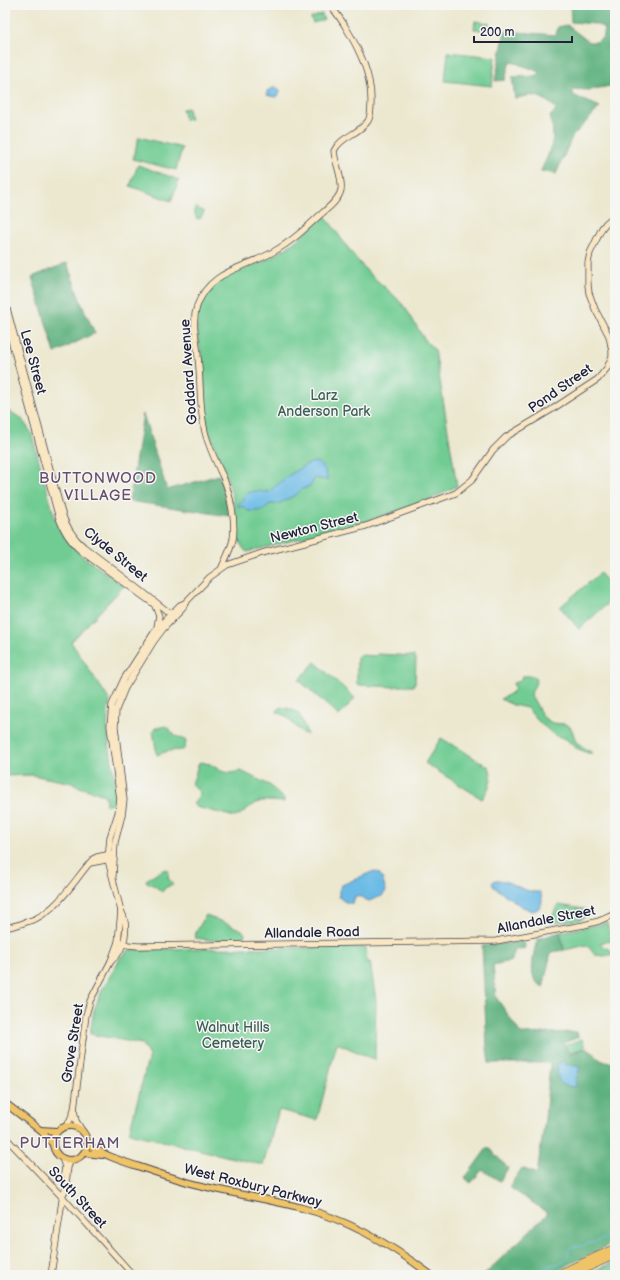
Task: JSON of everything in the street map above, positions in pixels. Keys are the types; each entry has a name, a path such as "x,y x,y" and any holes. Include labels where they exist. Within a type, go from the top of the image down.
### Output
{"highway":[{"path":"556,1275 615,1248"},
{"path":"572,1275 615,1255"}],"main road":[{"name":"Goddard Avenue","path":"222,567 231,548 234,527 231,507 224,480 210,450 203,423 194,324 196,308 204,292 216,279 224,273 263,258 291,242 326,210 341,191 341,182 334,151 339,144 361,129 370,119 371,98 368,75 364,62 346,27 331,5"},
{"name":"Pond Street","path":"459,492 472,480 493,450 506,437 591,384 598,379 607,368 612,356 612,351 609,336 591,300 588,285 588,273 590,253 595,241 606,222 615,215"},
{"name":"Lee Street","path":"5,302 31,406"},
{"name":"Lee Street","path":"5,317 31,406"},
{"name":"Clyde Street","path":"31,406 57,511 65,532 81,551 171,617"},
{"name":"Clyde Street","path":"31,406 62,515 71,533 87,550 134,585 171,617"},
{"name":"Newton Street","path":"110,857 123,811 124,800 115,727 116,710 120,696 129,681 157,636 180,605 185,603 210,577 222,567 262,553 366,526 449,497 459,492"},
{"path":"155,606 159,616 157,628"},
{"name":"Newton Street","path":"110,857 110,837 120,803 110,726 112,705 124,678 157,628 171,617"},
{"path":"5,928 33,920 51,908 64,896 89,863 96,857 110,857"},
{"name":"Grove Street","path":"66,1126 74,1110 86,1015 94,994 111,961 117,956 122,942 121,911 110,857"},
{"name":"Allandale Street","path":"481,942 508,940 599,921 615,914"},
{"name":"Allandale Road","path":"122,942 144,946 481,942"},
{"path":"5,1103 40,1130 52,1143 55,1152 62,1158 71,1160 76,1159 83,1154 87,1144 86,1136 75,1126 66,1126 57,1131 53,1137 52,1143"},
{"name":"Grove Street","path":"74,1110 76,1121 83,1132"},
{"path":"40,1130 57,1131"},
{"name":"South Street","path":"5,1137 63,1196 133,1275"},
{"name":"West Roxbury Parkway","path":"87,1144 106,1155 176,1179 232,1193 293,1205 344,1222 409,1259 431,1275"},
{"name":"West Roxbury Parkway","path":"83,1154 106,1155"},
{"path":"62,1158 65,1169 62,1191 63,1196"},
{"path":"51,1275 68,1167 71,1160"}],"green space":[{"path":"570,5 615,5 615,85 589,90 573,89 573,95 600,107 572,137 556,174 541,171 552,145 553,132 550,116 557,109 538,96 528,96 515,99 512,77 538,76 540,72 510,61 505,80 495,81 505,31 556,35 558,27 567,25 589,42 597,42 603,37 605,28 595,24 571,22"},
{"path":"322,14 324,20 313,23 311,18"},
{"path":"475,21 489,23 488,31 474,29"},
{"path":"448,52 495,57 492,86 445,81"},
{"path":"188,108 190,119 185,120 182,109"},
{"path":"139,137 182,148 176,170 133,159"},
{"path":"138,165 179,180 171,201 130,186"},
{"path":"196,207 204,212 200,219 196,218 196,214 194,213"},
{"name":"Larz Anderson Park","path":"323,216 326,217 363,266 403,305 425,340 435,350 457,486 429,500 357,524 247,552 240,542 230,487 207,423 204,377 197,330 198,313 201,304 212,287 228,276 287,248"},
{"path":"67,263 82,305 95,333 55,353 32,277"},
{"path":"5,409 21,418 31,432 54,515 64,537 81,555 124,586 71,642 110,701 107,727 115,778 116,804 106,805 105,795 76,786 72,783 32,775 5,776"},
{"path":"143,414 167,490 219,475 229,516 129,501"},
{"path":"600,573 615,590 615,597 579,629 560,607"},
{"path":"377,654 414,656 416,658 415,685 395,687 358,685 357,657 359,655 376,656"},
{"path":"315,662 355,698 339,716 299,680"},
{"path":"522,676 534,676 536,683 531,695 543,717 552,723 565,724 569,726 576,742 592,753 576,748 566,739 554,735 537,720 527,708 513,705 500,699 510,694 515,689 513,683 520,681"},
{"path":"281,707 293,710 300,715 307,734 302,733 286,716 277,712"},
{"path":"166,726 176,736 186,740 185,748 183,750 168,751 157,755 153,731 156,728"},
{"path":"441,738 489,767 491,780 482,799 425,763"},
{"path":"200,762 210,764 221,771 230,773 241,771 271,786 284,799 284,802 259,802 253,804 235,817 196,807 193,804 200,793 191,784"},
{"path":"165,869 169,871 168,878 173,884 165,888 162,892 146,880"},
{"path":"558,905 584,909 587,911 587,915 579,920 552,922 551,919"},
{"path":"206,915 242,930 245,934 243,939 217,941 195,938 196,932"},
{"path":"607,923 611,941 600,943 614,954 604,956 595,955 587,945 564,950 560,932"},
{"path":"560,932 564,950 551,952 543,988 534,978 532,970 533,958 538,939"},
{"path":"524,940 525,948 515,950 511,961 493,965 496,997 521,1034 577,1032 578,1037 564,1043 567,1053 569,1054 587,1048 587,1050 592,1051 602,1060 615,1063 615,1242 548,1275 484,1275 548,1213 509,1187 522,1168 537,1174 545,1119 550,1063 489,1063 487,1048 482,946"},
{"name":"Walnut Hills Cemetery","path":"366,947 367,962 370,962 376,1000 375,1060 337,1043 317,1120 279,1110 263,1165 129,1133 149,1056 142,1044 90,1034 94,1010 102,990 121,957 128,951 136,949"},
{"path":"582,1039 584,1048 569,1053 568,1052 566,1045"},
{"path":"488,1147 508,1168 500,1181 482,1170 471,1183 465,1178"},
{"path":"615,1261 615,1275 584,1275"}],"water":[{"path":"275,87 280,90 279,95 275,97 267,95 267,91"},
{"path":"316,462 321,465 327,475 327,480 315,478 311,485 302,489 297,494 279,504 270,504 264,509 258,511 248,511 243,506 239,508 238,504 242,502 246,494 253,491 269,492 298,469"},
{"path":"374,871 379,873 382,878 386,891 382,896 369,901 355,896 353,903 346,902 339,897 339,891 342,885"},
{"path":"495,880 501,880 528,891 540,892 542,901 540,907 532,911 521,906 494,887 492,883"},
{"path":"563,1061 565,1064 580,1067 575,1082 577,1086 571,1087 563,1085 559,1079 557,1065"}],"waterway":[{"path":"529,1275 548,1266 564,1262 568,1256 568,1250 571,1247 581,1246 609,1236 615,1223"}],"district":[{"name":"BUTTONWOOD VILLAGE","path":"98,486"},
{"name":"PUTTERHAM","path":"70,1143"}]}
